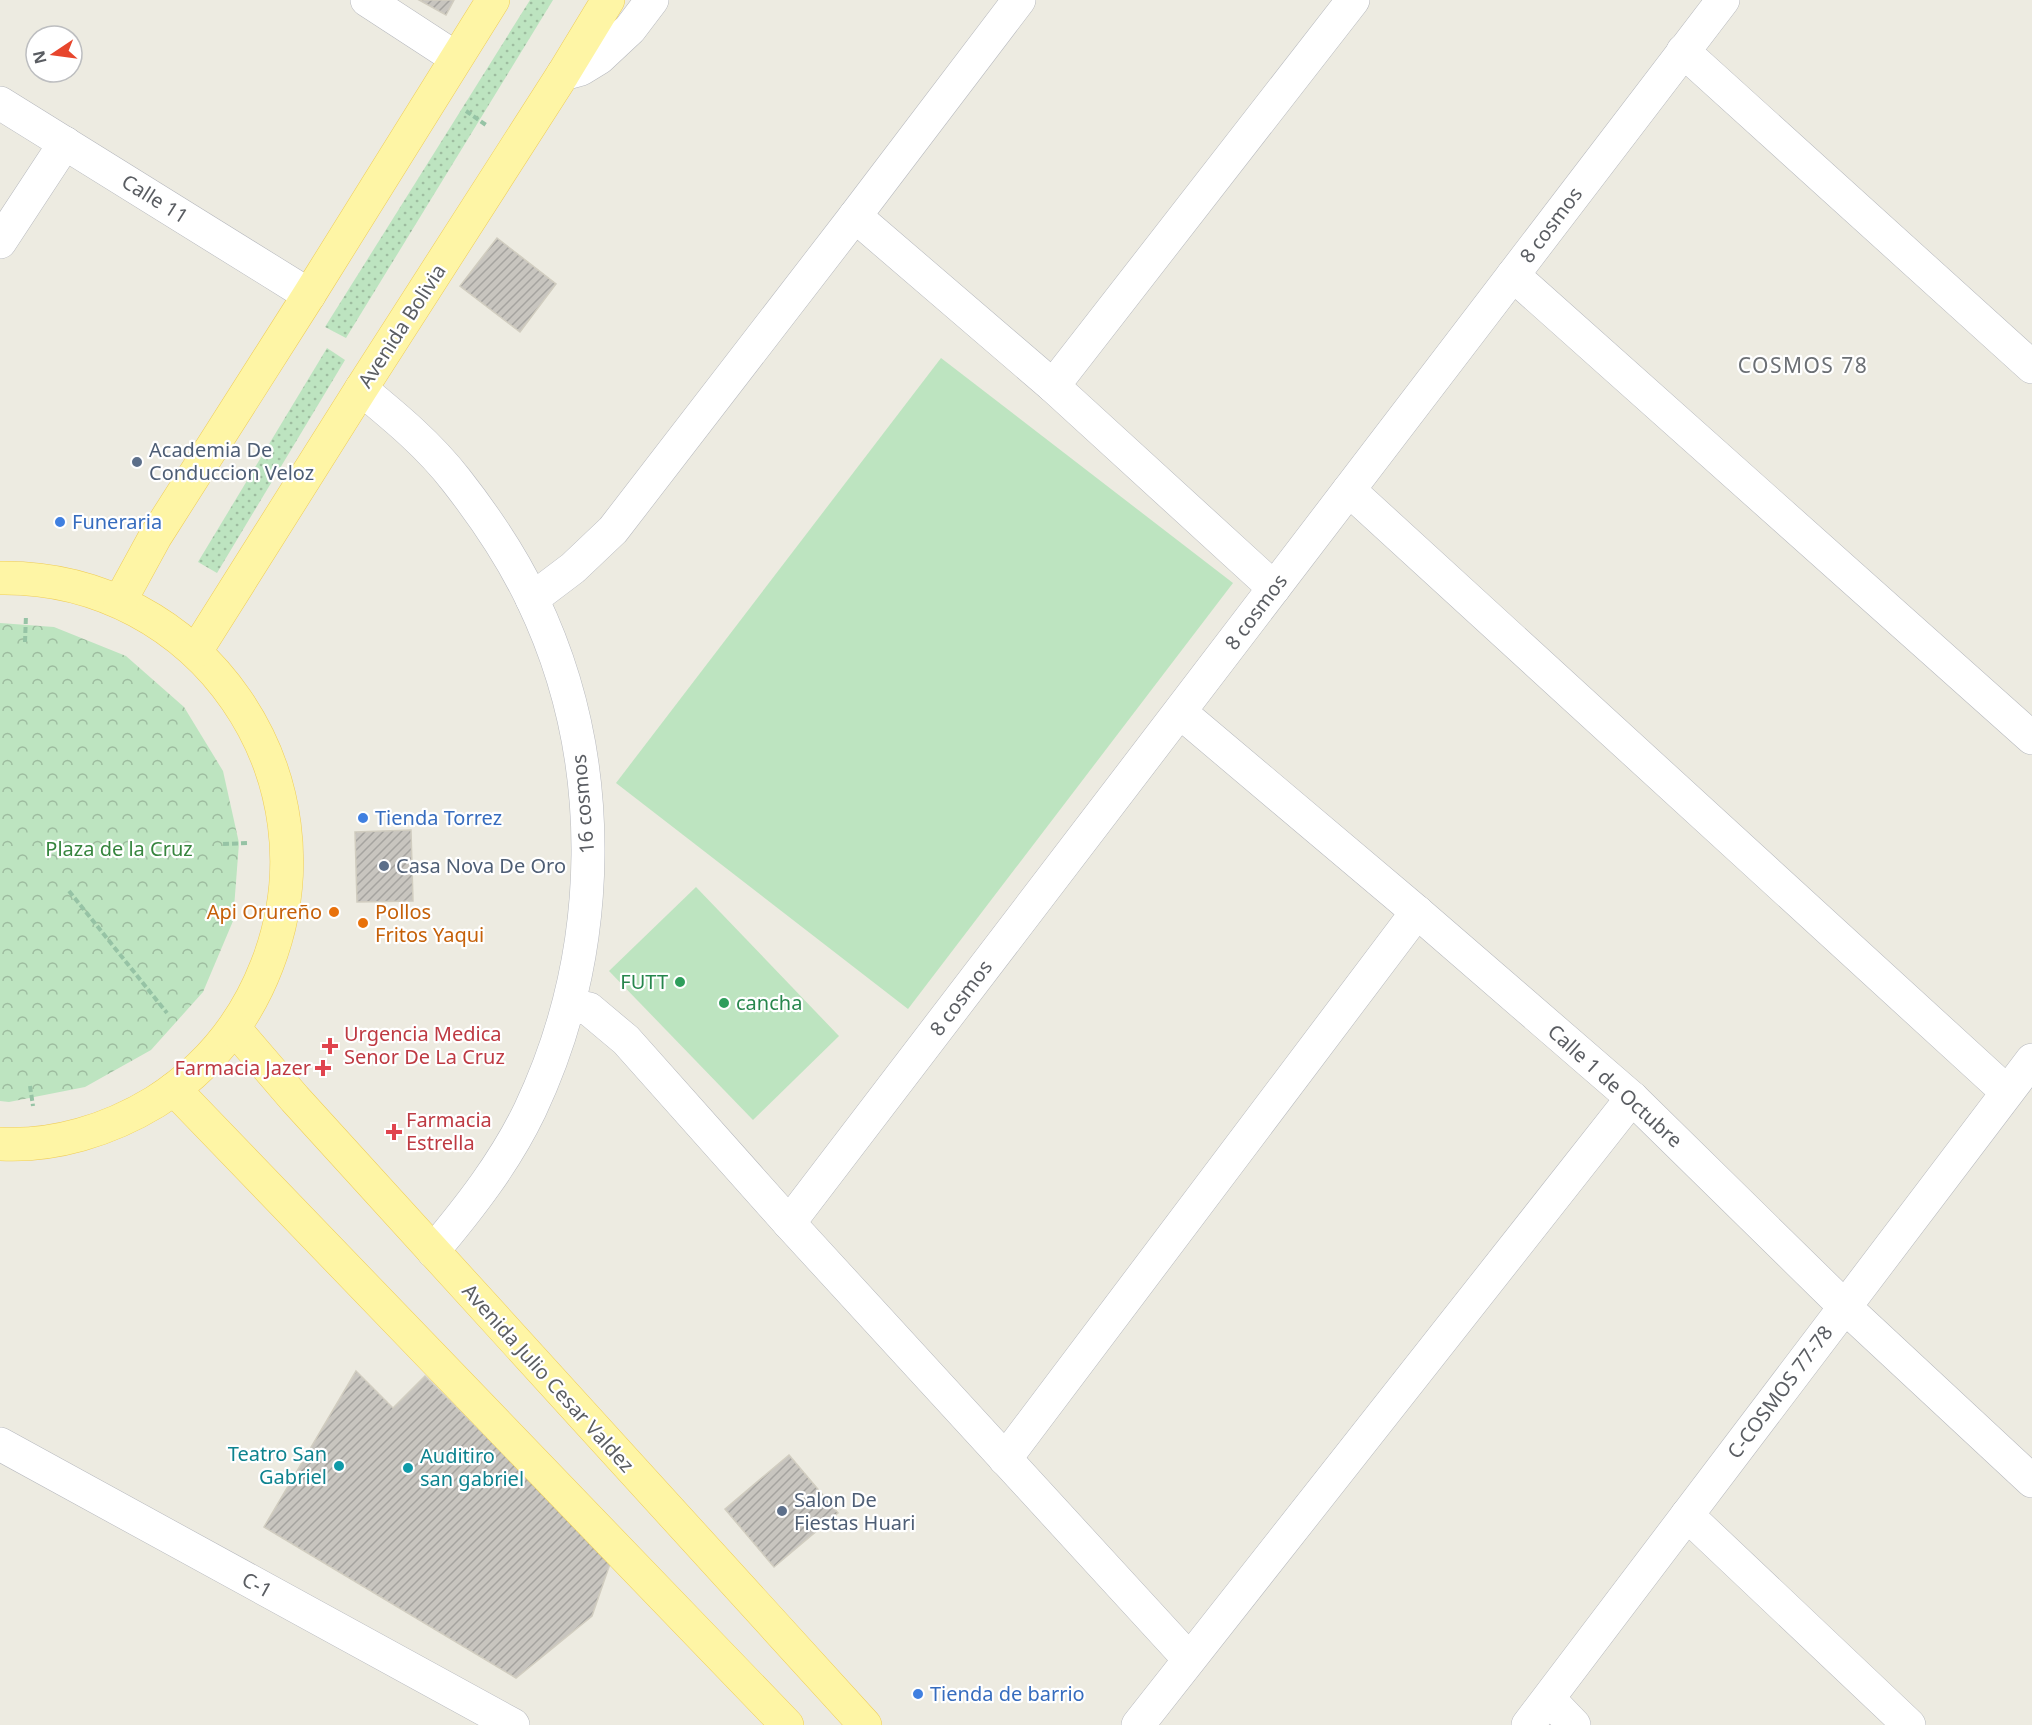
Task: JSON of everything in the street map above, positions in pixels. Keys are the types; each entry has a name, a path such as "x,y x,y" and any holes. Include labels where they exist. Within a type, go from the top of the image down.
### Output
{"main road":[{"path":"120,601 155,537 493,0"},
{"name":"Avenida Bolivia","path":"196,651 608,0"},
{"path":"0,578 27,577 75,585 120,601 163,626 196,651 220,676 247,715 268,757 282,803 287,842 286,897 276,943 259,987 234,1028 196,1071 174,1089 138,1112 99,1129 58,1140 15,1145 0,1144"},
{"name":"Avenida Julio Cesar Valdez","path":"234,1028 433,1251 865,1725"},
{"path":"174,1089 787,1725"}],"street":[{"path":"366,0 456,58"},
{"path":"563,74 581,69 600,58 630,29 652,0"},
{"path":"532,599 566,573 613,530 1019,0"},
{"path":"1053,386 1353,0"},
{"name":"8 cosmos","path":"789,1223 1723,0"},
{"path":"1683,51 2032,366"},
{"name":"Calle 11","path":"0,103 309,295"},
{"path":"0,242 65,143"},
{"path":"855,216 1053,386 1274,588"},
{"path":"1513,275 2032,738"},
{"name":"16 cosmos","path":"361,389 406,426 455,479 497,537 532,599 555,654 572,711 583,769 589,829 588,888 583,935 569,1005 552,1059 529,1112 501,1161 469,1208 433,1251"},
{"path":"1349,490 2007,1092"},
{"name":"Calle 1 de Octubre","path":"1180,712 1417,912 1632,1098 1845,1307 2032,1481"},
{"path":"1005,1459 1417,912"},
{"path":"569,1005 589,1009 626,1040 789,1223 1189,1659"},
{"name":"C-COSMOS 77-78","path":"1528,1725 2032,1060"},
{"path":"1138,1725 1632,1098"},
{"name":"C-1","path":"0,1444 513,1725"},
{"path":"1687,1515 1909,1725"},
{"path":"1548,1699 1574,1725"}],"path":[{"path":"437,90 516,147"},
{"path":"69,891 167,1014"}],"green space":[{"path":"530,0 553,0 346,338 325,327"},
{"path":"327,348 345,360 217,573 198,562"},
{"path":"941,358 1233,583 908,1009 616,783"},
{"name":"Plaza de la Cruz","path":"0,623 54,627 126,656 184,707 223,771 239,843 233,921 203,992 151,1050 85,1087 9,1102 0,1101"},
{"name":"cancha","path":"696,887 839,1036 753,1120 609,971"}],"building":[{"path":"419,0 454,0 446,15"},
{"path":"497,238 556,284 520,332 460,286"},
{"name":"Casa Nova De Oro","path":"411,830 413,901 357,902 355,832"},
{"name":"Auditiro san gabriel","path":"356,1371 393,1408 425,1376 611,1561 592,1616 516,1678 264,1527"},
{"name":"Salon De Fiestas Huari","path":"789,1455 838,1513 774,1567 725,1509"}],"place":[{"name":"Academia De Conduccion Veloz","path":"137,462"},
{"name":"Funeraria","path":"60,522"},
{"name":"Tienda Torrez","path":"363,818"},
{"name":"Casa Nova De Oro","path":"384,866"},
{"name":"Api Orureño","path":"334,912"},
{"name":"Pollos Fritos Yaqui","path":"363,923"},
{"name":"FUTT","path":"680,982"},
{"name":"cancha","path":"724,1003"},
{"name":"Urgencia Medica Senor De La Cruz","path":"330,1046"},
{"name":"Farmacia Jazer","path":"323,1068"},
{"name":"Farmacia Estrella","path":"394,1132"},
{"name":"Teatro San Gabriel","path":"339,1466"},
{"name":"Auditiro san gabriel","path":"408,1468"},
{"name":"Salon De Fiestas Huari","path":"782,1511"},
{"name":"Tienda de barrio","path":"918,1694"}],"district":[{"name":"COSMOS 78","path":"1803,366"}]}
